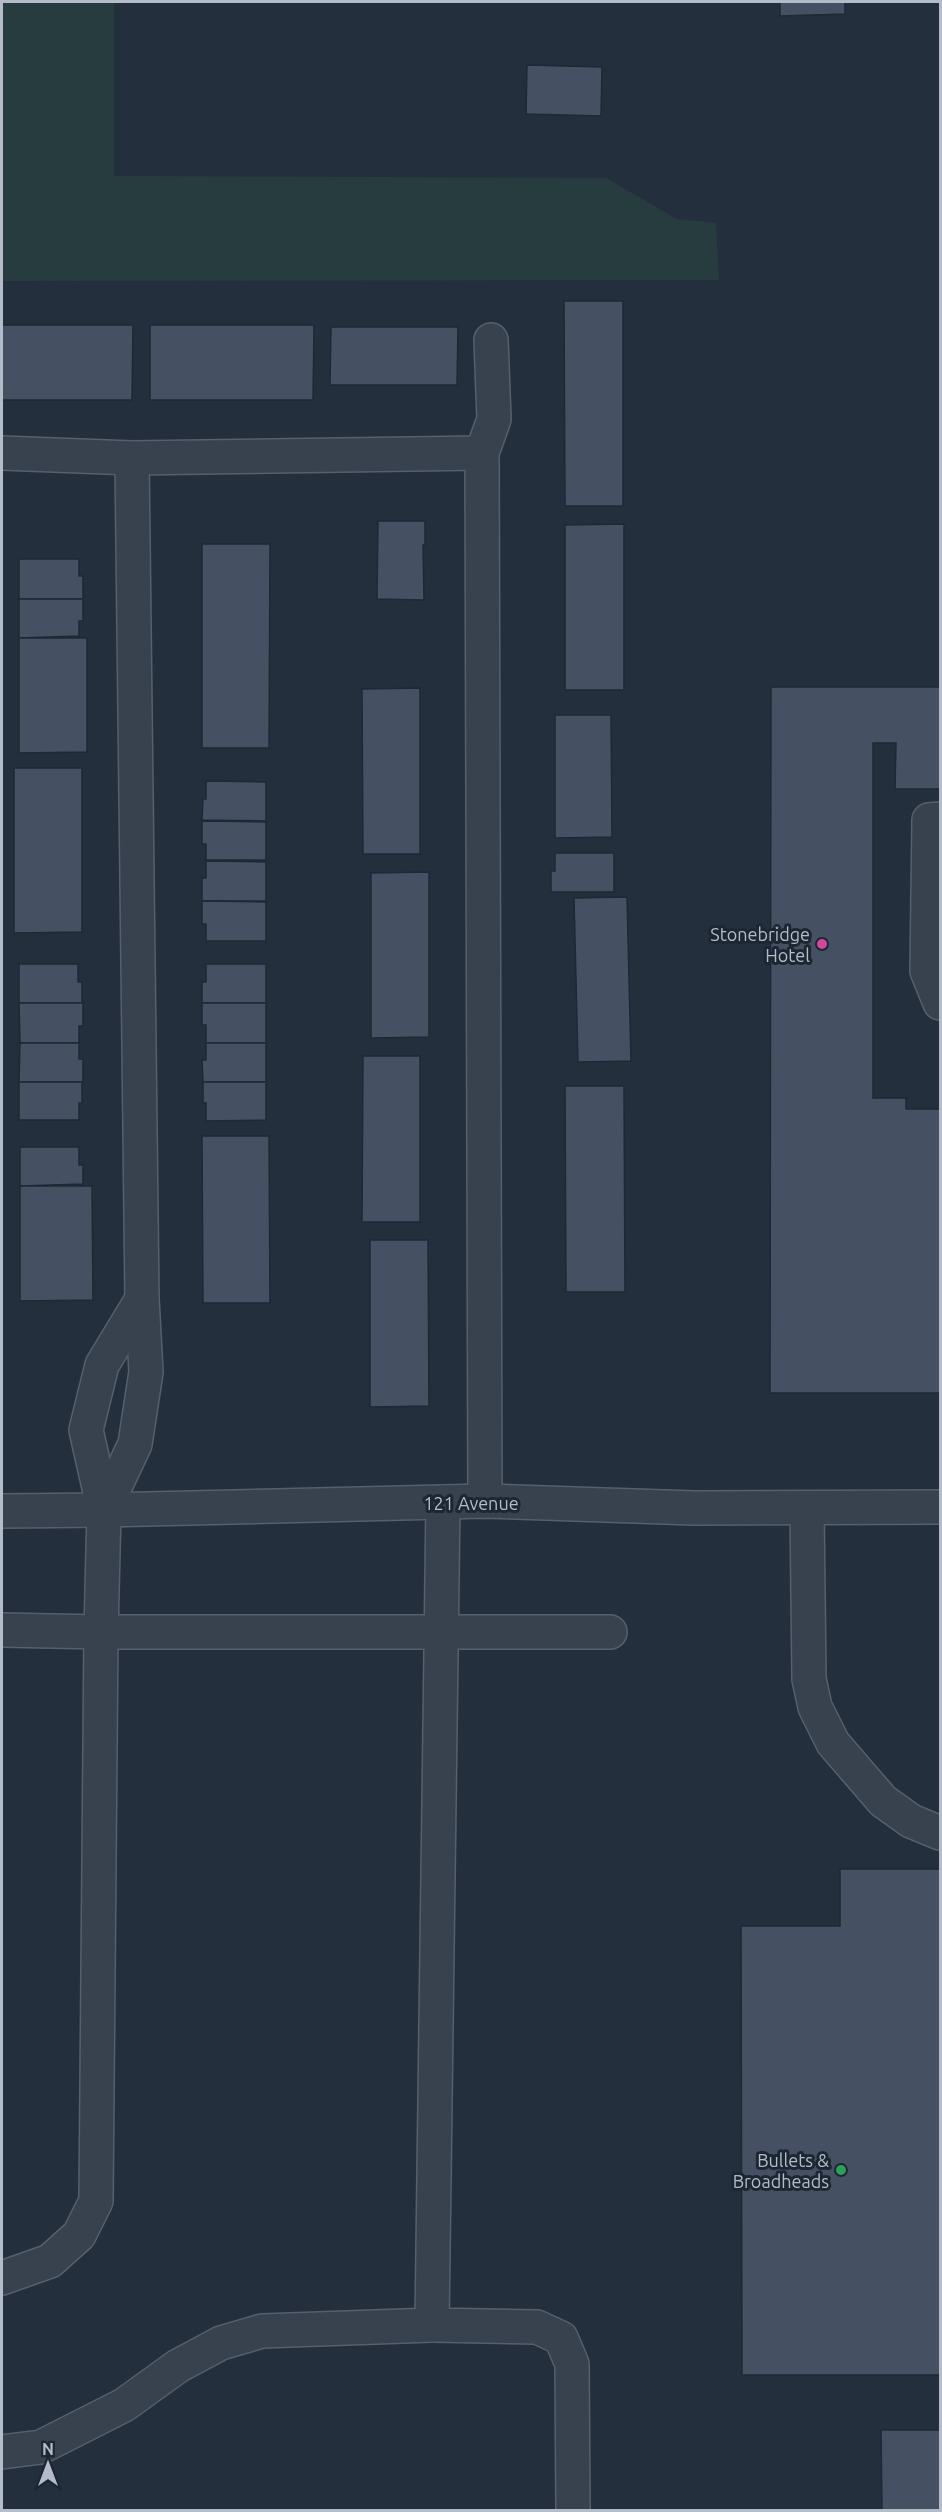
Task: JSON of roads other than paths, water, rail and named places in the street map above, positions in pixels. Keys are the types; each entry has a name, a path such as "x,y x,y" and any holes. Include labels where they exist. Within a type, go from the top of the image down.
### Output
{"street":[{"path":"485,1501 482,453 494,419 491,340"},
{"path":"2,453 132,458 482,453"},
{"path":"104,1510 135,1444 146,1372 142,1299 132,458"},
{"path":"940,819 929,819 934,943 927,971 940,1003"},
{"path":"2,2278 50,2260 79,2235 96,2201 104,1510 86,1430 102,1365 142,1299"},
{"name":"121 Avenue","path":"2,1511 485,1501 694,1508 940,1508"},
{"path":"432,2325 443,1502"},
{"path":"807,1508 809,1678 815,1707 833,1743 883,1801 911,1821 940,1833"},
{"path":"2,1630 610,1632"},
{"path":"2,2452 41,2447 124,2405 178,2366 221,2343 262,2331 432,2325 537,2326 561,2338 572,2364 573,2511"}],"place":[{"name":"Stonebridge Hotel","path":"822,944"},
{"name":"Bullets & Broadheads","path":"841,2170"}]}
